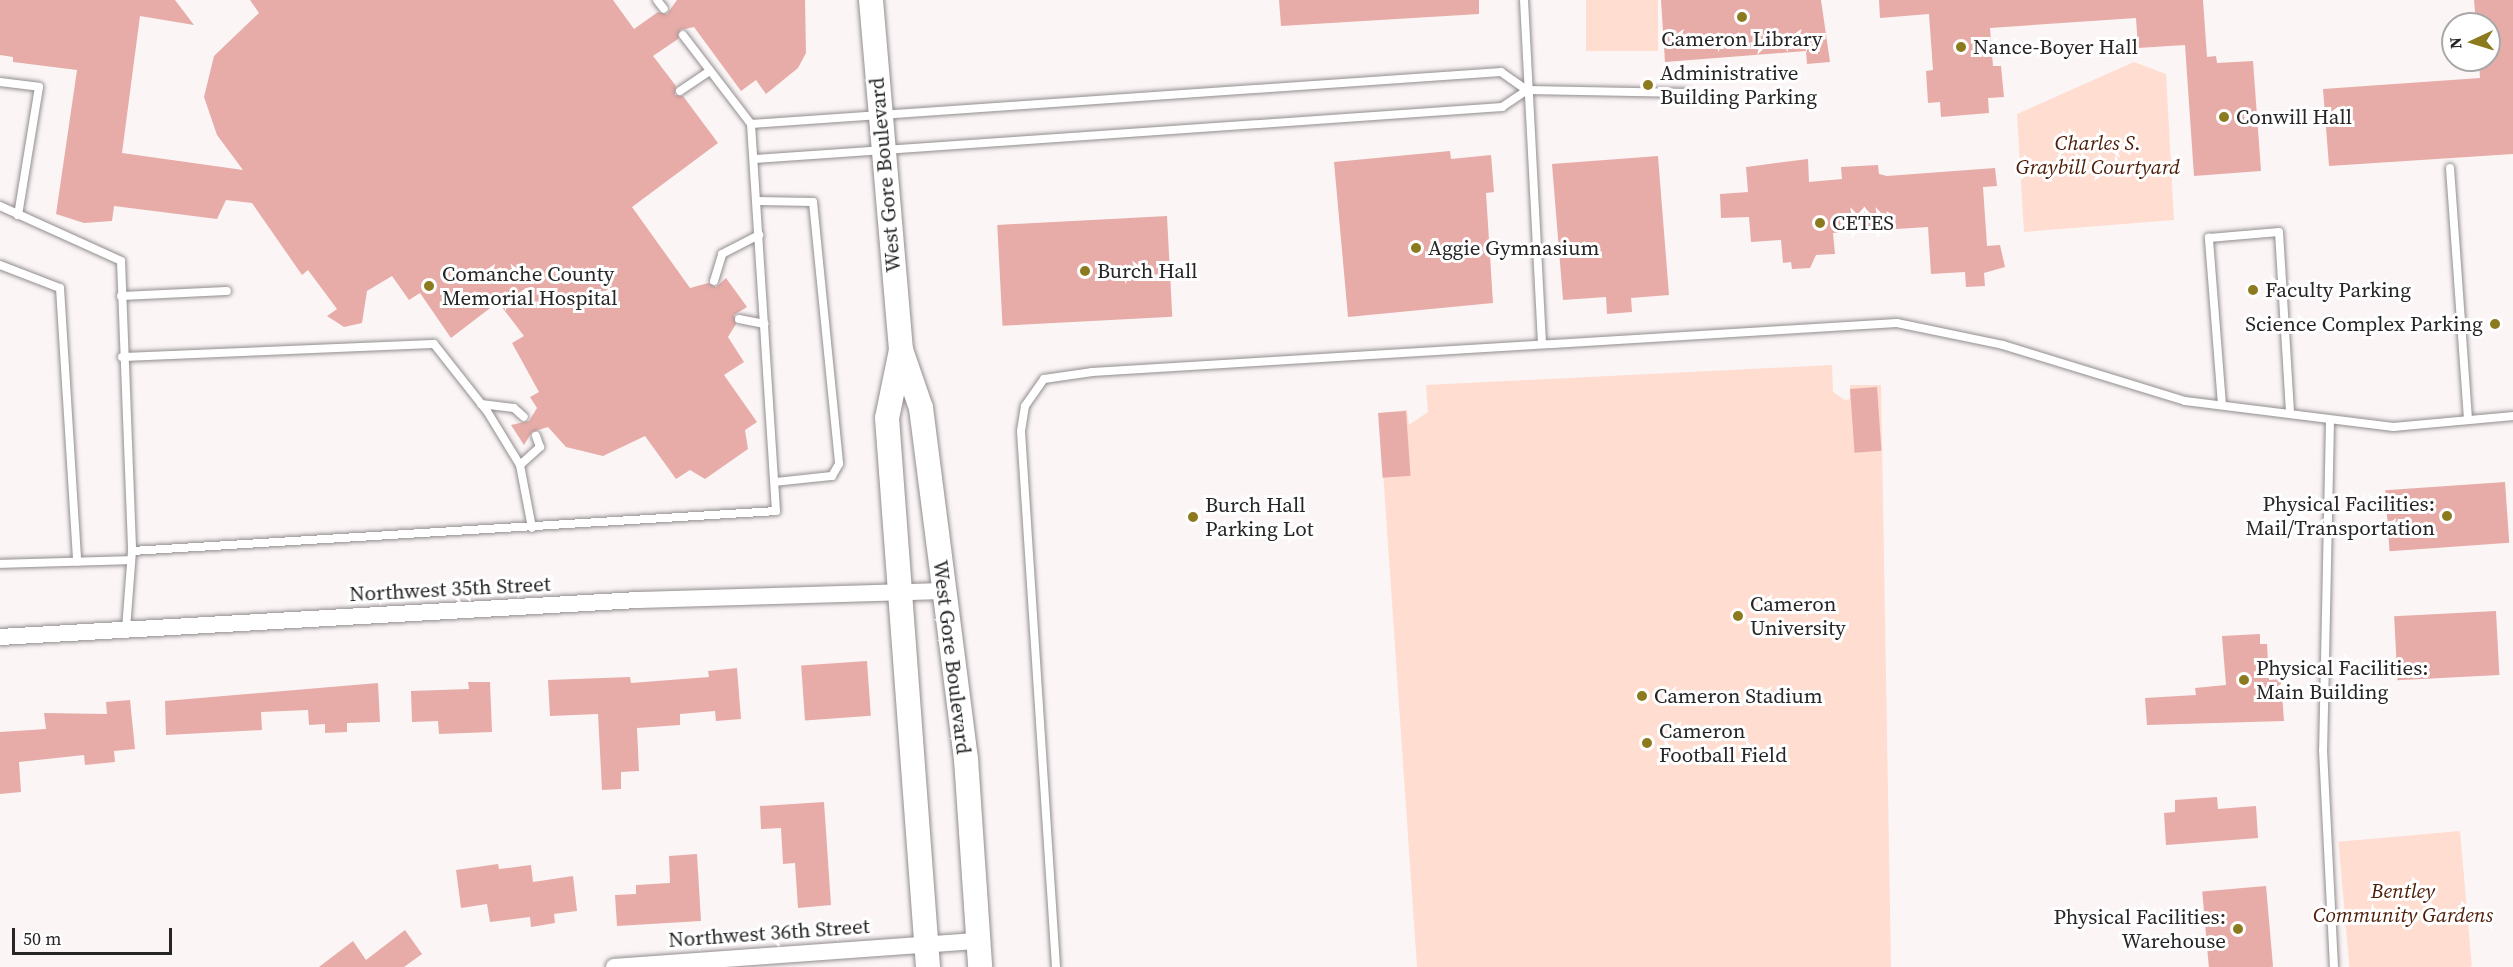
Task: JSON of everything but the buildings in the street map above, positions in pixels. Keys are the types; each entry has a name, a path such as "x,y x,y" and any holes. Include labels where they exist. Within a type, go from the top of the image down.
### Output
{"main road":[{"name":"West Gore Boulevard","path":"871,0 882,150 901,350 921,408 966,759 980,967"},
{"name":"West Gore Boulevard","path":"901,350 887,418 903,592 928,956"}],"street":[{"name":"Northwest 35th Street","path":"0,637 638,600 944,591"},
{"name":"Northwest 36th Street","path":"614,967 928,956 978,941"}],"lane":[{"path":"657,0 664,9"},
{"path":"1524,0 1542,344"},
{"path":"0,564 77,561 776,511 751,124 683,35"},
{"path":"680,91 710,71"},
{"path":"751,124 879,112 1501,72 1527,90 1687,93"},
{"path":"0,82 39,87 18,215"},
{"path":"755,159 1502,107 1527,90"},
{"path":"2450,168 2468,419"},
{"path":"757,201 813,202 839,464 832,476 775,482"},
{"path":"0,206 121,261 122,357 131,556 126,629"},
{"path":"2222,405 2209,238 2279,232 2290,414"},
{"path":"714,281 722,254 759,235"},
{"path":"0,265 60,288 77,561"},
{"path":"121,297 226,291"},
{"path":"739,319 765,324"},
{"path":"1056,967 1021,431 1025,406 1035,388 1059,375 1542,344 1913,324 2003,345 2185,401 2392,427 2513,416"},
{"path":"122,357 434,344 481,404 520,465 532,528"},
{"path":"481,404 514,408 524,417"},
{"path":"2330,421 2323,750 2334,967"},
{"path":"520,465 540,447 536,436"}],"green space":[{"path":"1586,0 1658,0 1658,51 1586,51"},
{"name":"Charles S. Graybill Courtyard","path":"2134,62 2166,74 2174,220 2024,232 2017,114"},
{"name":"Cameron Stadium","path":"1832,365 1833,392 1845,400 1850,399 1850,385 1881,385 1891,967 1417,967 1379,413 1407,410 1409,425 1428,412 1426,385"},
{"name":"Bentley Community Gardens","path":"2460,831 2472,966 2349,967 2338,842"}],"place":[{"name":"Cameron Library","path":"1742,17"},
{"name":"Nance-Boyer Hall","path":"1961,47"},
{"name":"Administrative Building Parking","path":"1648,85"},
{"name":"Conwill Hall","path":"2224,117"},
{"name":"CETES","path":"1820,223"},
{"name":"Aggie Gymnasium","path":"1416,248"},
{"name":"Burch Hall","path":"1085,271"},
{"name":"Comanche County Memorial Hospital","path":"429,286"},
{"name":"Faculty Parking","path":"2253,290"},
{"name":"Science Complex Parking","path":"2495,324"},
{"name":"Physical Facilities: Mail/Transportation","path":"2447,516"},
{"name":"Burch Hall Parking Lot","path":"1193,517"},
{"name":"Cameron University","path":"1738,616"},
{"name":"Physical Facilities: Main Building","path":"2244,680"},
{"name":"Cameron Stadium","path":"1642,696"},
{"name":"Cameron Football Field","path":"1647,743"},
{"name":"Physical Facilities: Warehouse","path":"2238,929"}]}
